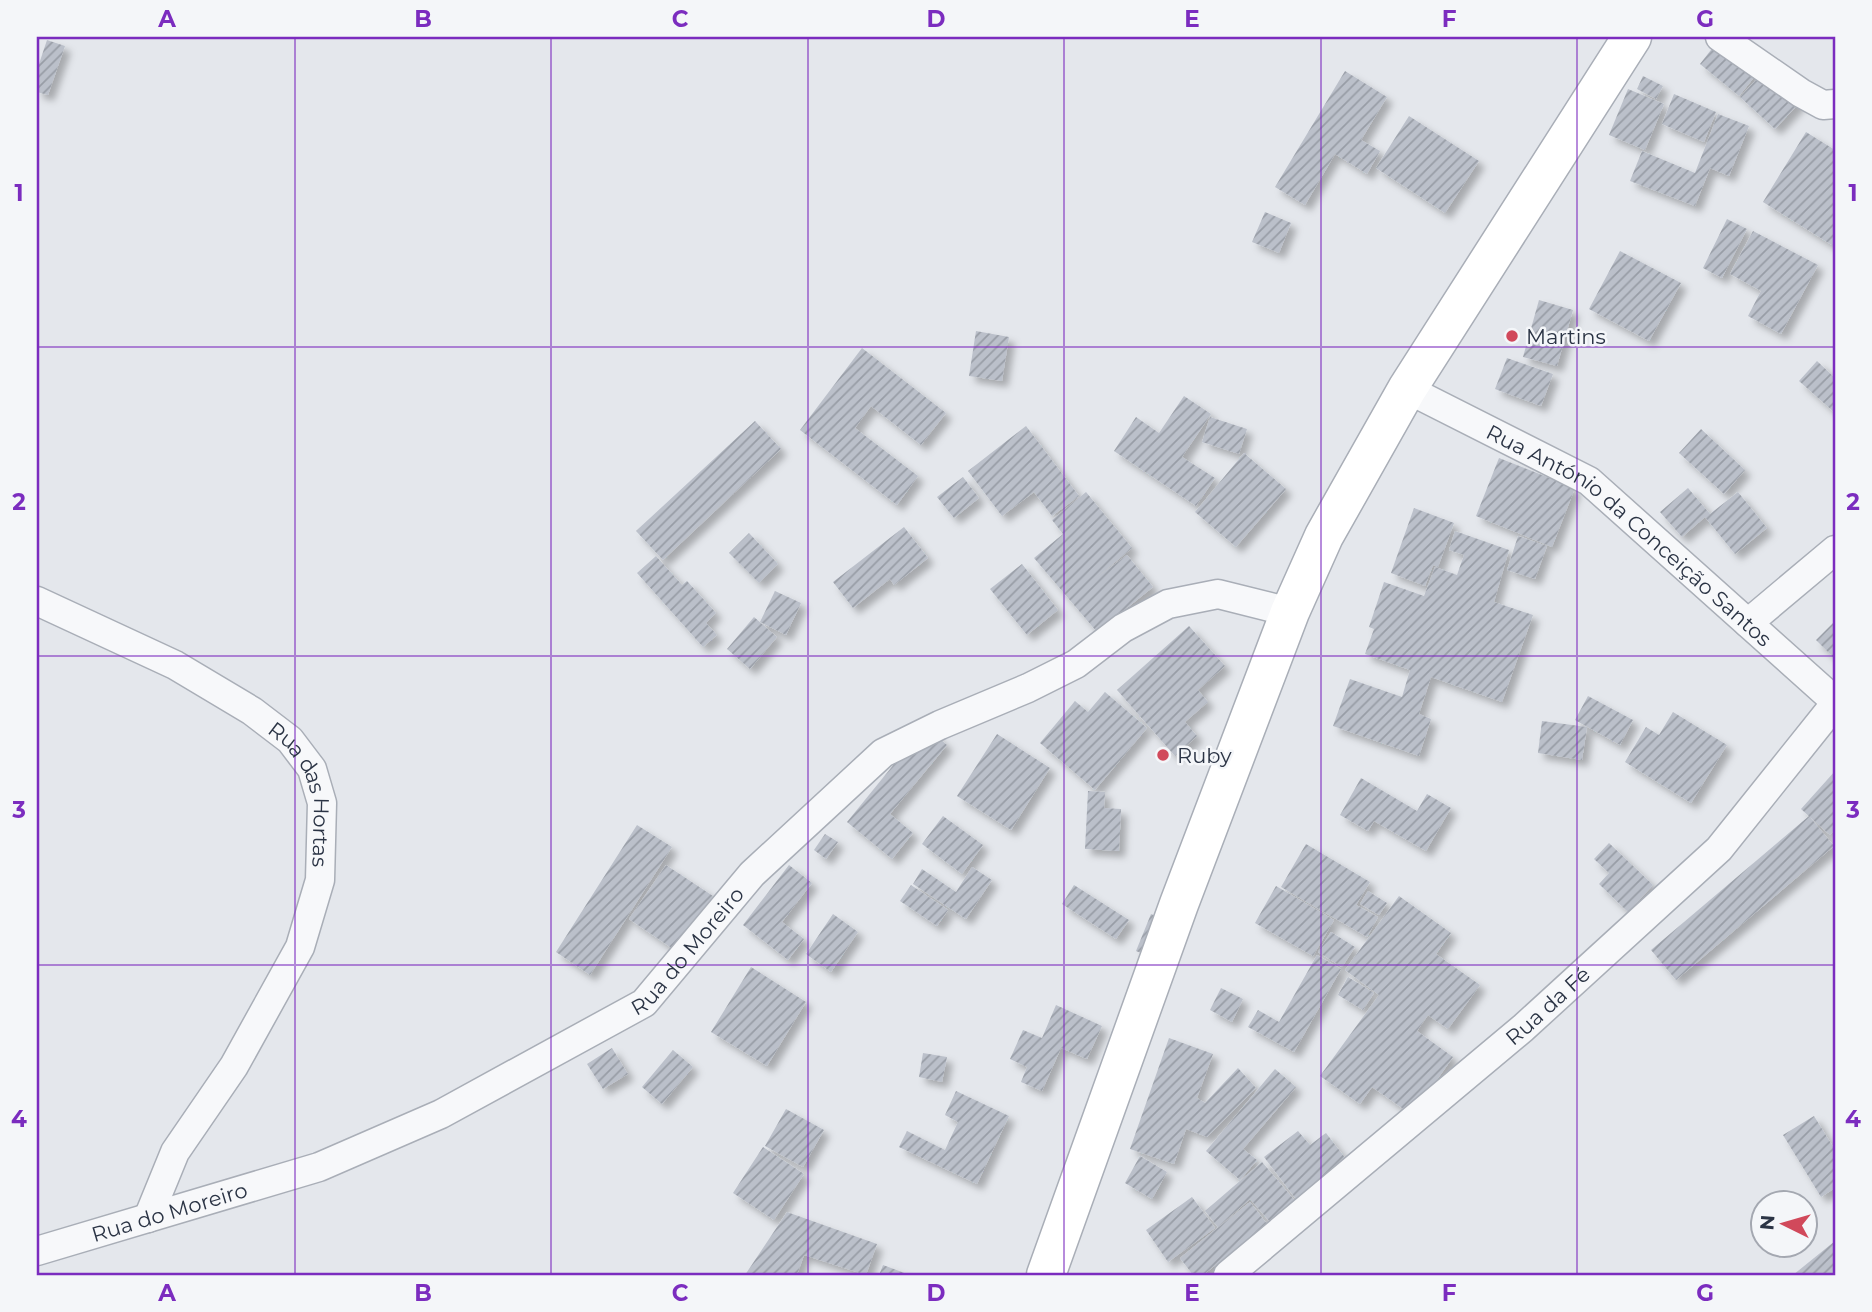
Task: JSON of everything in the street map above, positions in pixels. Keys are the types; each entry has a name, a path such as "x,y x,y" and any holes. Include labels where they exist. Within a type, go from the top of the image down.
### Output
{"main road":[{"path":"1046,1275 1179,904 1290,612 1324,536 1407,389 1632,37"}],"street":[{"path":"1720,37 1801,93 1823,105 1835,104"},
{"name":"Rua António da Conceição Santos","path":"1407,389 1589,481 1835,702"},
{"path":"1748,622 1835,550"},
{"name":"Rua do Moreiro","path":"37,1251 319,1167 441,1114 644,1003 752,874 883,753 1076,664 1124,628 1168,604 1218,594 1290,612"},
{"name":"Rua das Hortas","path":"37,601 175,665 252,711 290,740 312,769 322,803 320,880 300,947 234,1066 175,1152 148,1219"},
{"name":"Rua da Fé","path":"1228,1275 1523,1028 1719,849 1835,702"}],"building":[{"path":"1721,37 1768,60 1739,96 1700,64"},
{"path":"47,40 65,46 48,95 37,92 37,70"},
{"path":"1767,68 1801,101 1775,129 1740,97"},
{"path":"1345,71 1387,97 1361,140 1380,151 1367,174 1335,154 1305,205 1275,187"},
{"path":"1643,76 1663,86 1656,99 1637,89"},
{"path":"1628,89 1664,104 1645,150 1609,135"},
{"path":"1674,94 1716,112 1704,142 1662,124"},
{"path":"1718,114 1749,126 1729,176 1710,168 1695,206 1630,181 1642,151 1695,173"},
{"path":"1409,116 1479,161 1445,213 1376,168"},
{"path":"1806,132 1835,150 1835,247 1763,202"},
{"path":"1265,212 1291,223 1279,253 1252,242"},
{"path":"1727,219 1747,229 1722,278 1703,268"},
{"path":"1753,231 1818,265 1781,334 1748,316 1761,291 1730,274"},
{"path":"1620,251 1681,283 1649,341 1589,309"},
{"path":"1539,300 1573,310 1557,366 1523,357"},
{"path":"976,331 1009,337 1002,381 969,376"},
{"path":"862,348 946,413 921,445 871,406 855,428 918,476 897,505 800,430"},
{"path":"1507,358 1553,374 1541,406 1495,389"},
{"path":"1817,361 1835,378 1835,413 1799,381"},
{"path":"1184,396 1211,414 1182,457 1215,478 1196,506 1114,451 1136,417 1159,433"},
{"path":"1210,417 1247,429 1239,454 1202,442"},
{"path":"755,421 781,449 663,560 636,531"},
{"path":"1026,426 1079,496 1052,516 1034,492 1002,516 968,471"},
{"path":"1701,429 1745,470 1724,494 1679,453"},
{"path":"1244,453 1286,489 1236,547 1195,512"},
{"path":"1499,458 1575,488 1552,547 1476,516"},
{"path":"963,477 979,498 954,518 937,497"},
{"path":"1688,488 1710,514 1738,492 1767,528 1735,554 1705,517 1682,537 1660,512"},
{"path":"1086,492 1132,548 1096,578 1127,555 1153,587 1097,632 1034,558 1063,534 1052,520"},
{"path":"1414,508 1454,523 1438,567 1433,565 1425,586 1391,573"},
{"path":"904,527 928,558 894,585 890,579 853,608 833,582"},
{"path":"1455,531 1509,550 1494,602 1533,615 1502,702 1431,677 1419,714 1431,719 1419,756 1333,726 1350,679 1402,697 1410,670 1365,654 1374,629 1369,627 1384,582 1424,596 1435,567 1457,575 1464,555 1449,550"},
{"path":"749,533 778,564 759,583 729,553"},
{"path":"1518,536 1547,546 1535,579 1507,570"},
{"path":"656,556 682,585 687,581 716,613 706,623 717,635 703,647 637,573"},
{"path":"1022,564 1058,610 1027,635 990,589"},
{"path":"775,591 801,603 786,635 760,622"},
{"path":"754,617 777,637 750,669 727,649"},
{"path":"1835,621 1835,659 1816,640"},
{"path":"1189,626 1225,666 1198,690 1208,702 1185,722 1197,736 1175,756 1117,690"},
{"path":"1105,692 1147,728 1095,790 1040,743 1075,701 1088,712"},
{"path":"1588,696 1633,720 1620,745 1575,720"},
{"path":"1673,712 1727,745 1691,803 1625,762 1646,727 1659,735"},
{"path":"1542,721 1587,727 1582,760 1538,753"},
{"path":"925,726 947,745 890,814 913,833 892,859 847,822"},
{"path":"997,734 1050,768 1011,830 957,796"},
{"path":"1835,771 1835,829 1830,835 1801,809"},
{"path":"1361,778 1417,811 1427,794 1451,808 1426,851 1374,821 1368,831 1340,815"},
{"path":"1088,791 1105,792 1104,808 1121,809 1119,851 1085,849"},
{"path":"943,816 983,845 962,874 922,844"},
{"path":"1809,816 1834,846 1676,980 1651,950"},
{"path":"637,825 672,847 590,975 556,952"},
{"path":"825,834 838,842 826,859 814,850"},
{"path":"1609,843 1653,885 1628,912 1599,884 1609,873 1594,859"},
{"path":"1306,844 1370,882 1356,905 1378,917 1367,937 1281,887"},
{"path":"666,865 713,896 676,951 629,919"},
{"path":"789,865 812,883 782,922 804,939 788,960 743,925"},
{"path":"972,867 992,880 966,919 913,884 922,869 956,892"},
{"path":"911,885 948,910 937,926 900,901"},
{"path":"1074,885 1129,920 1116,939 1062,904"},
{"path":"1276,886 1334,920 1313,956 1255,923"},
{"path":"1368,891 1387,903 1379,915 1360,904"},
{"path":"1399,896 1451,933 1436,954 1480,985 1448,1029 1428,1015 1417,1031 1453,1057 1412,1115 1372,1087 1360,1104 1320,1076 1379,995 1345,970"},
{"path":"833,914 858,932 831,972 806,954"},
{"path":"1151,914 1168,921 1153,958 1136,951"},
{"path":"1331,932 1355,947 1342,967 1318,952"},
{"path":"1317,955 1341,969 1294,1052 1248,1027 1258,1010 1279,1022"},
{"path":"751,967 806,1002 767,1066 711,1032"},
{"path":"1348,977 1374,993 1363,1010 1338,995"},
{"path":"1221,988 1243,999 1232,1022 1210,1010"},
{"path":"1056,1005 1102,1026 1087,1059 1061,1048 1042,1091 1021,1082 1027,1067 1010,1059 1023,1030 1042,1038"},
{"path":"1169,1038 1213,1054 1197,1098 1205,1103 1238,1068 1256,1088 1207,1137 1186,1129 1174,1164 1130,1149"},
{"path":"612,1048 628,1074 603,1089 587,1064"},
{"path":"673,1050 693,1067 662,1104 642,1087"},
{"path":"923,1053 947,1057 942,1082 919,1077"},
{"path":"1275,1069 1296,1087 1243,1149 1257,1160 1240,1180 1206,1151"},
{"path":"956,1091 1009,1116 977,1184 899,1147 907,1131 945,1150 958,1122 945,1115"},
{"path":"786,1109 824,1130 803,1167 765,1146"},
{"path":"1814,1116 1835,1150 1835,1188 1821,1197 1820,1190 1817,1190 1783,1135"},
{"path":"1298,1131 1310,1145 1326,1133 1346,1159 1296,1199 1264,1157"},
{"path":"763,1147 804,1174 774,1220 733,1193"},
{"path":"1140,1156 1167,1172 1152,1199 1125,1183"},
{"path":"1262,1162 1296,1202 1271,1223 1250,1199 1218,1227 1205,1211"},
{"path":"1192,1197 1215,1228 1168,1262 1146,1230"},
{"path":"1250,1202 1267,1224 1203,1275 1193,1275 1180,1258"},
{"path":"787,1212 877,1244 866,1275 804,1255 797,1275 745,1275"},
{"path":"1835,1241 1835,1270 1829,1275 1793,1275 1812,1260 1820,1260 1820,1253"},
{"path":"883,1265 910,1275 879,1275"}],"place":[{"name":"Martins","path":"1512,336"},
{"name":"Ruby","path":"1163,755"}]}
